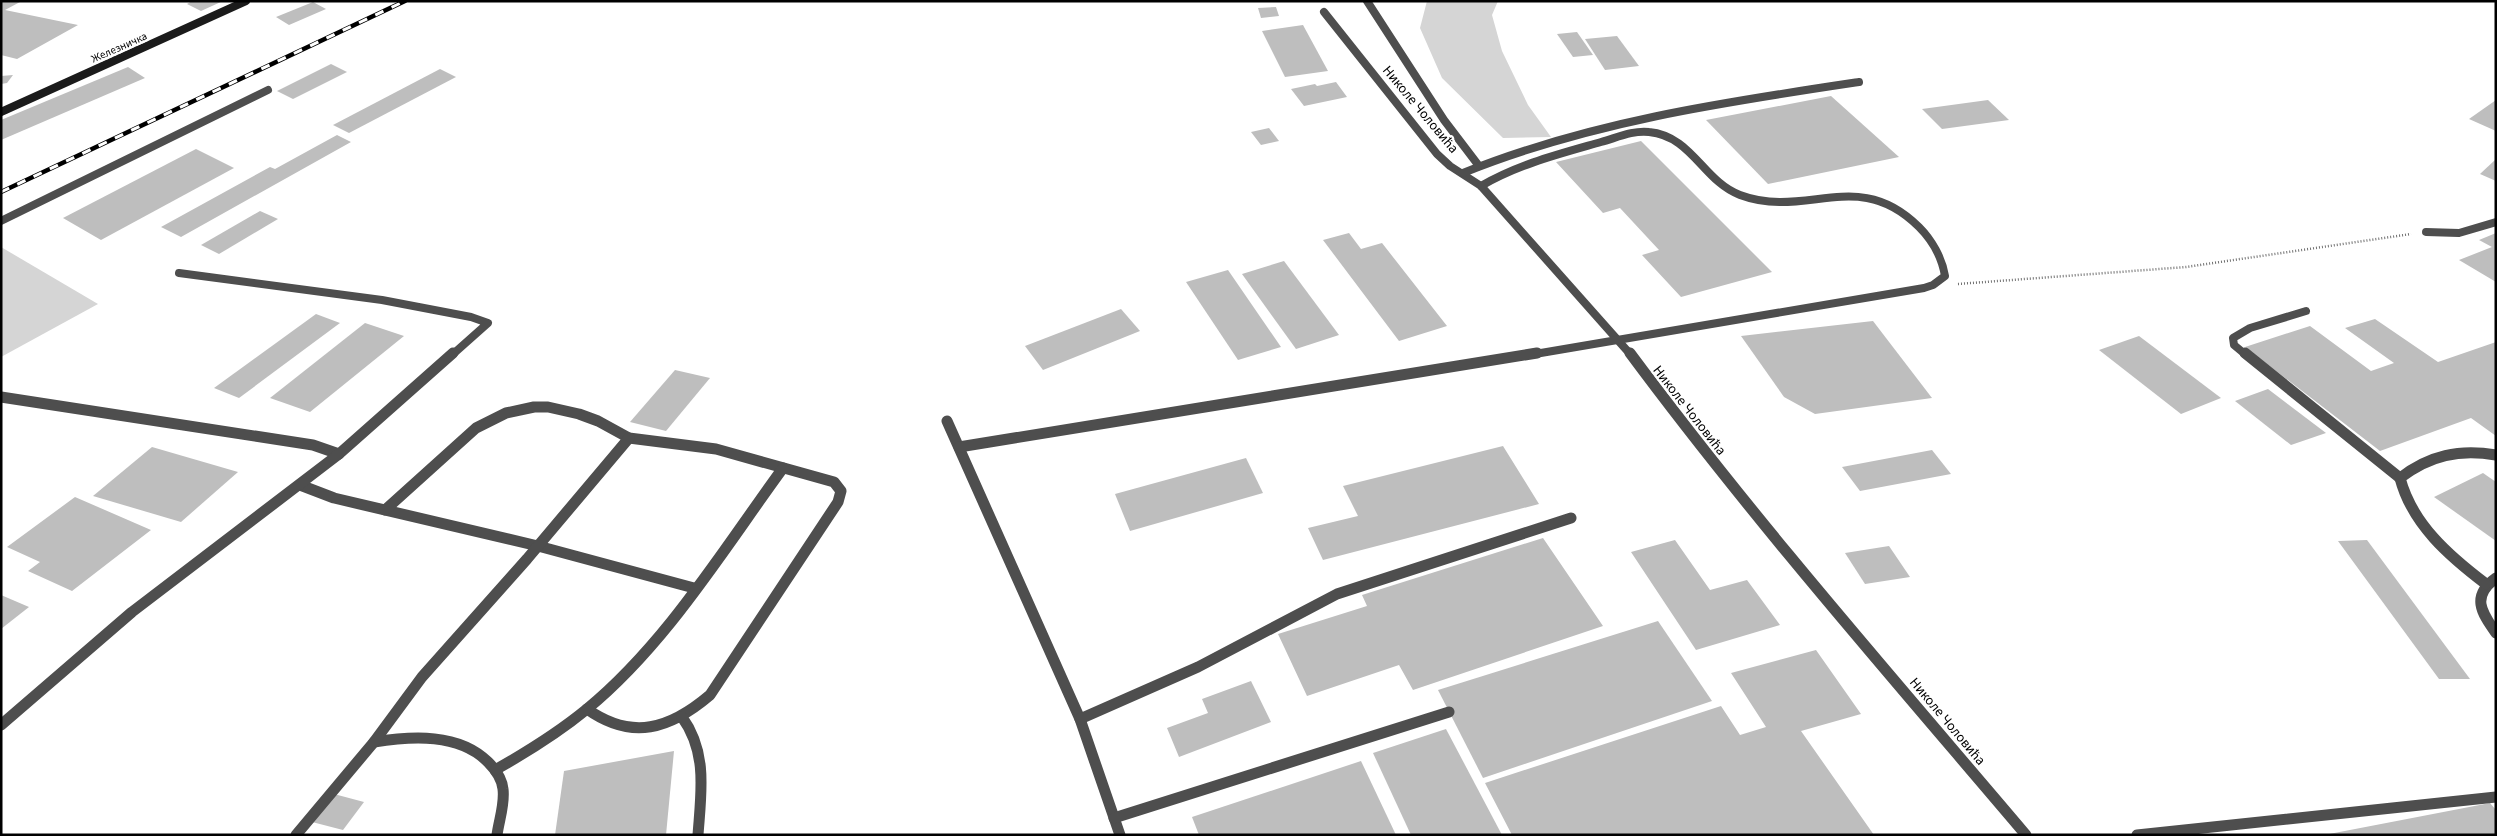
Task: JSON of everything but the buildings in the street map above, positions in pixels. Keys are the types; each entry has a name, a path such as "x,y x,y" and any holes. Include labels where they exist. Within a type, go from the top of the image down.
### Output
{"street":[{"name":"Железничка","path":"1,112 246,1"}],"lane":[{"path":"1367,1 1444,120 1479,166"},
{"name":"Николе Чоловића","path":"1324,12 1437,154 1450,166 1481,186 1620,340 1693,438 1845,622 2026,835"},
{"path":"1463,173 1512,153 1694,108 1859,82"},
{"path":"1,222 268,90"},
{"path":"959,447 1620,340 1924,288 1940,281 1945,276 1930,241 1911,219 1888,203 1856,194 1785,203 1751,199 1728,190 1687,146 1675,138 1659,133 1638,132 1532,162 1502,174 1481,186"},
{"path":"2426,232 2459,233 2496,222"},
{"path":"1,725 132,612 339,454 488,323 471,317 382,300 179,273"},
{"path":"2306,311 2250,328 2233,338 2234,345 2400,478 2402,490 2432,536 2464,567 2491,581 2480,594 2480,605 2496,633"},
{"path":"1,397 312,445 339,454"},
{"path":"385,510 476,428 506,413 534,407 560,409 598,421 629,438 716,449 834,482 839,486 840,496 710,695 682,717 667,724 638,729 608,723 587,709"},
{"path":"947,421 1080,719 1120,835"},
{"path":"296,835 374,742 422,677 538,546 629,438"},
{"path":"2400,478 2417,463 2444,454 2473,452 2496,455"},
{"path":"495,770 535,746 587,709 643,655 666,628 784,468"},
{"path":"300,485 334,498 538,546 694,588"},
{"path":"1080,719 1198,667 1337,594 1571,518"},
{"path":"1114,818 1449,712"},
{"path":"682,717 694,733 702,762 698,835"},
{"path":"374,742 414,737 449,741 482,756 495,770 504,787 496,835"},
{"path":"2137,835 2496,796"}],"path":[{"path":"1940,281 1962,284 2186,267 2426,232"}],"shaded area":[{"path":"1427,1 1498,1 1492,15 1502,51 1528,105 1551,137 1503,138 1442,78 1420,28"},
{"path":"1,247 98,304 1,357"}],"railway":[{"path":"1,192 405,1"}]}
